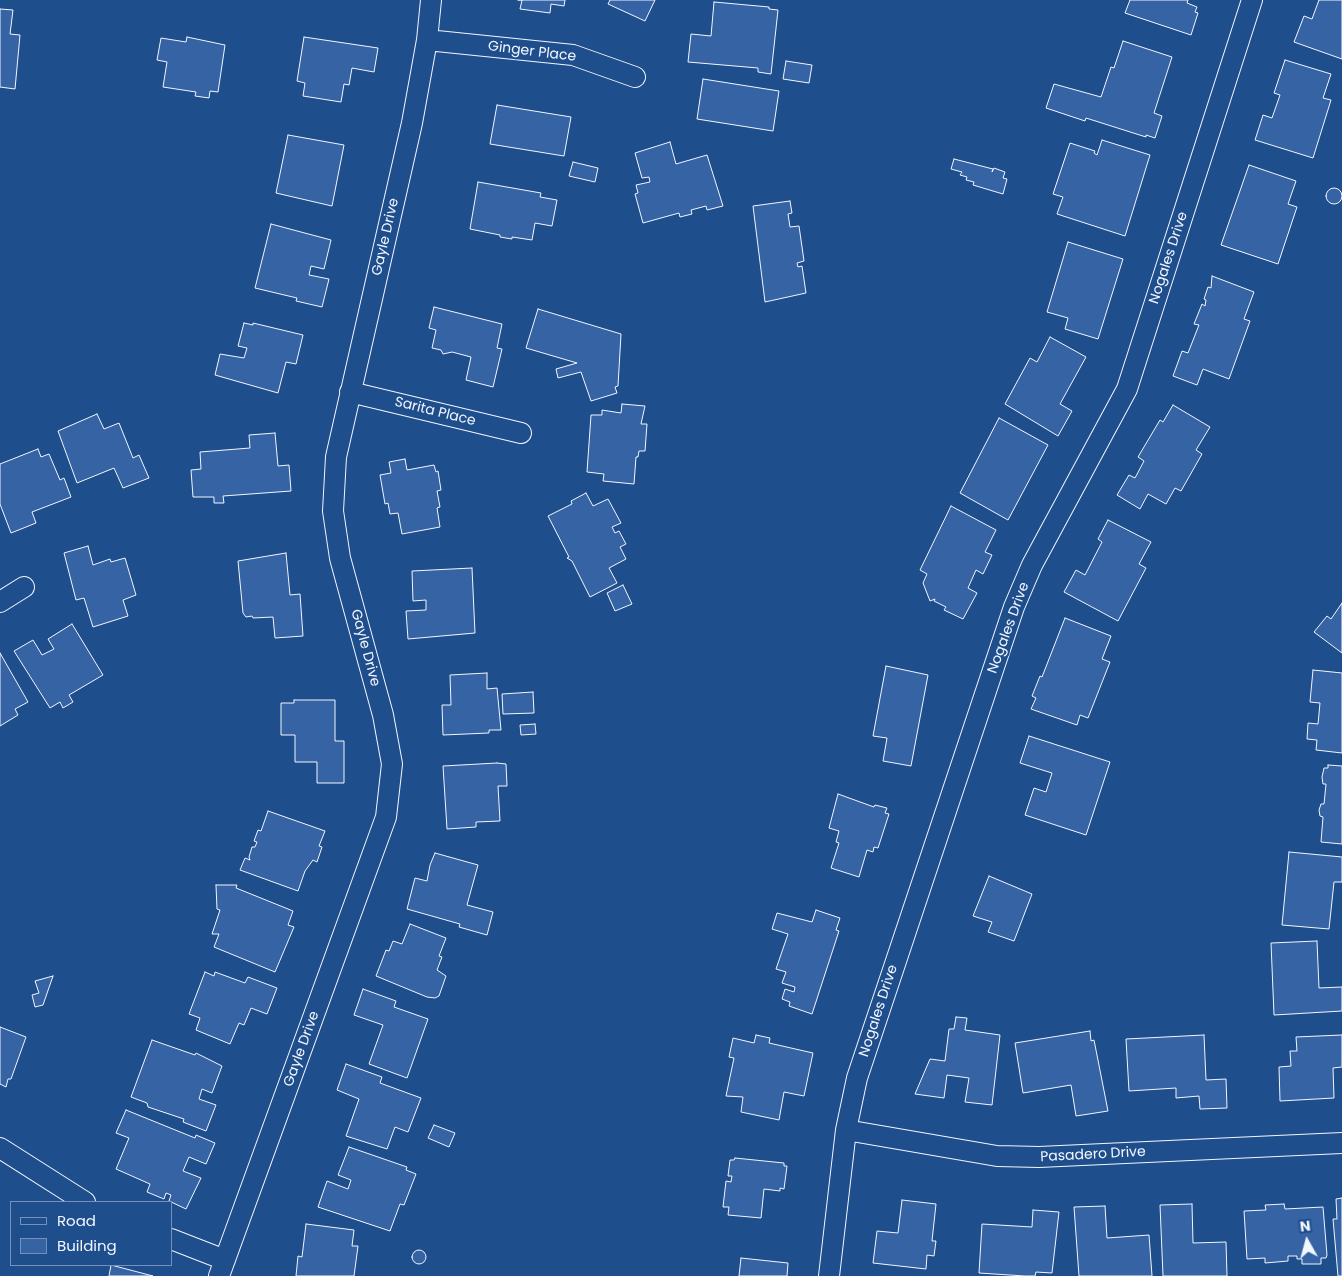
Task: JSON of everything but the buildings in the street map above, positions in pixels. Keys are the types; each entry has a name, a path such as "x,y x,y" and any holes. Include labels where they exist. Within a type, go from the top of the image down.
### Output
{"street":[{"name":"Gayle Drive","path":"222,1268 386,817 392,764 383,715 340,558 332,511 336,457 412,123 427,40 431,0"},
{"name":"Nogales Drive","path":"829,1276 846,1130 857,1078 1014,607 1032,565 1127,390 1252,0"},
{"name":"Ginger Place","path":"427,40 573,55 635,77"},
{"name":"Sarita Place","path":"350,392 521,434"},
{"path":"0,602 24,587"},
{"name":"Pasadero Drive","path":"846,1130 998,1156 1038,1158 1342,1143"},
{"path":"0,1148 83,1201"},
{"path":"172,1240 222,1268"}]}
